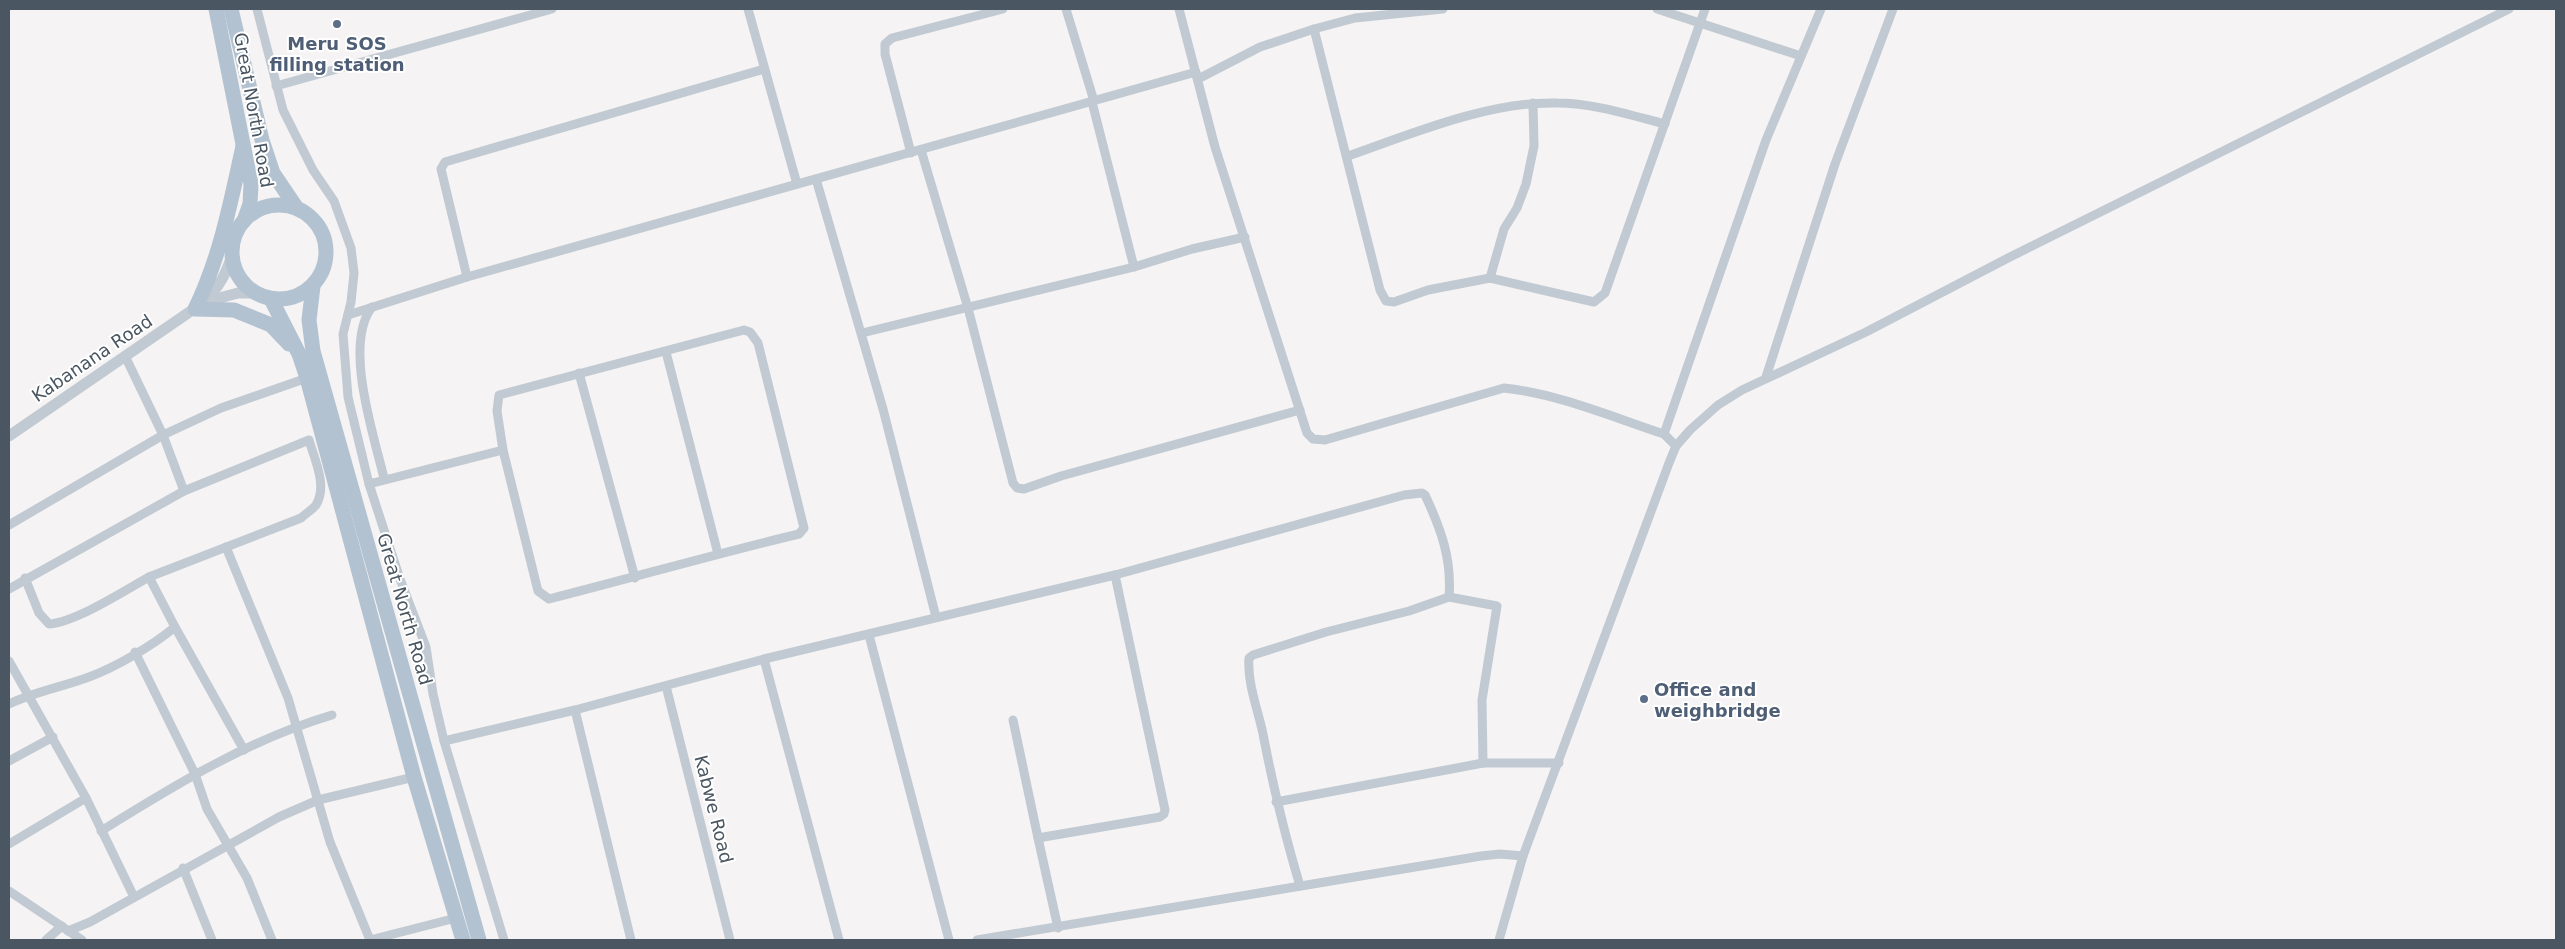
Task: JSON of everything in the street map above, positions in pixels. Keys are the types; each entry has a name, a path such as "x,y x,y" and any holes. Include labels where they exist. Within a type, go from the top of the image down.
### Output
{"main road":[{"name":"Great North Road","path":"216,9 251,184 250,204 245,218"},
{"name":"Great North Road","path":"231,9 262,140 273,174 296,208"},
{"path":"243,146 216,253 199,306 234,310 271,325 299,354"},
{"path":"273,204 296,208 308,215 318,226 325,246 323,268 312,286 290,298 272,299 256,294 239,276 233,252 234,240 245,218 258,209 273,204"},
{"name":"Great North Road","path":"312,286 309,320 313,351 479,940"},
{"name":"Great North Road","path":"272,299 299,354 307,378 414,777 463,940"}],"street":[{"path":"257,9 283,110 313,170 334,201 352,248 354,273 348,315 343,334 348,397 369,484 400,578 426,647 432,694 444,741 504,940"},
{"path":"276,86 552,9"},
{"path":"748,9 796,184"},
{"path":"911,153 885,54 885,44 892,38 1003,9"},
{"path":"1066,9 1093,101 1134,267"},
{"path":"1179,9 1215,147 1307,433 1313,438 1325,440 1504,388 1528,391 1556,398 1664,434 1676,446"},
{"path":"348,315 467,277 1093,101 1197,75 1260,47 1314,29 1355,18 1443,9"},
{"path":"1657,9 1801,56"},
{"path":"1314,29 1348,156 1380,290 1386,301 1394,302 1428,290 1490,278 1587,302 1600,299 1605,294 1705,9"},
{"path":"1664,434 1766,140 1821,9"},
{"path":"1766,377 1835,164 1893,9"},
{"path":"1499,940 1523,856 1676,446 1718,405 1766,377 1866,332 2008,258 2509,9"},
{"path":"467,277 441,169 445,162 764,69"},
{"path":"1348,156 1400,136 1467,117 1533,103 1558,102 1587,106 1665,124"},
{"path":"1490,278 1504,229 1517,208 1526,184 1534,146 1533,103"},
{"path":"921,150 968,308 1013,483 1017,488 1024,488 1300,410"},
{"path":"816,179 862,333 936,617"},
{"path":"862,333 1134,267 1192,249 1245,237"},
{"path":"199,306 217,288 227,271 233,252"},
{"path":"199,306 221,296 256,294"},
{"name":"Kabanana Road","path":"9,436 199,306"},
{"path":"372,307 368,312 362,336 362,385 384,478"},
{"path":"744,330 750,332 758,343 804,528 799,534 718,554 634,578 549,599 541,594 503,450 497,412 499,394 579,373 666,352 744,330"},
{"path":"666,352 718,554"},
{"path":"125,356 163,435 184,491"},
{"path":"579,373 634,578"},
{"path":"9,526 163,435 221,408 307,378"},
{"path":"9,589 25,578 184,491 309,440 320,477 320,494 316,505 301,518 149,577 76,616 59,623 50,624 39,613 25,578"},
{"path":"369,484 384,478 503,450"},
{"path":"444,741 575,710 764,658 870,635 936,617 1115,575 1404,495 1422,493 1425,495 1440,527 1448,554 1451,577 1449,597"},
{"path":"226,547 288,698 330,842 370,940 456,918"},
{"path":"1038,838 1164,814 1115,575"},
{"path":"149,577 244,750"},
{"path":"1300,886 1276,802 1253,689 1249,658 1253,655 1326,632 1409,611 1449,597 1496,606 1498,611 1482,700 1483,763"},
{"path":"9,704 28,695 89,677 135,652 175,627"},
{"path":"870,635 949,940"},
{"path":"135,652 195,774 207,809 247,878 272,940"},
{"path":"764,658 839,940"},
{"path":"9,661 86,798 134,897"},
{"name":"Kabwe Road","path":"666,686 730,940"},
{"path":"575,710 631,940"},
{"path":"101,831 195,774 296,726 332,715"},
{"path":"1014,720 1058,928"},
{"path":"9,761 53,737"},
{"path":"1276,802 1483,763 1559,763"},
{"path":"46,940 65,929 90,922 183,868 279,817 318,800 414,777"},
{"path":"9,844 86,798"},
{"path":"977,940 1481,856 1500,854 1523,856"},
{"path":"183,868 212,940"},
{"path":"9,891 82,940"}],"place":[{"name":"Meru SOS filling station","path":"337,24"},
{"name":"Office and weighbridge","path":"1644,699"}]}
